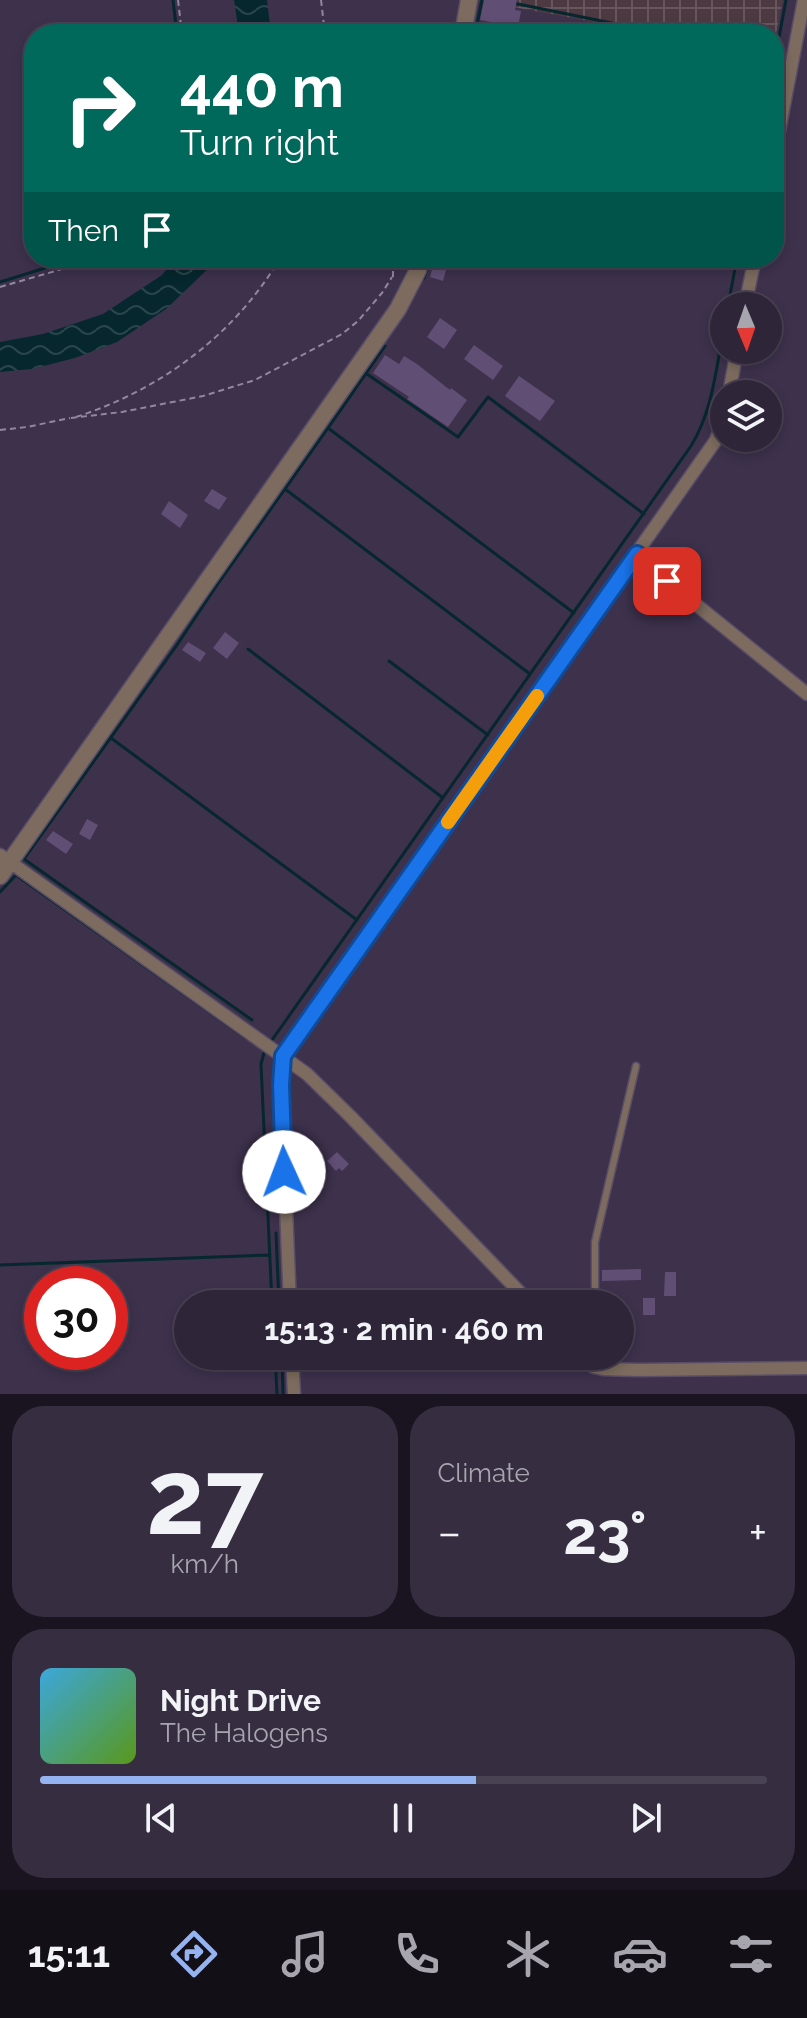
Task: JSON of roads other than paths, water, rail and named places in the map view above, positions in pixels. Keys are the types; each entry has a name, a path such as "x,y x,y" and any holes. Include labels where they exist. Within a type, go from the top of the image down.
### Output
{"street":[{"path":"465,24 469,0"},
{"path":"784,105 804,0"},
{"path":"0,876 5,858 398,309 417,268"},
{"path":"748,292 753,268"},
{"path":"289,1290 281,1085 283,1056 710,449"},
{"path":"637,554 807,694"},
{"path":"5,858 307,1074 518,1290"},
{"path":"634,1370 807,1368"},
{"path":"293,1370 294,1394"}],"lane":[{"path":"595,1290 595,1242 636,1066"}],"water":[{"path":"234,0 267,0 270,24 238,24"},
{"path":"168,268 209,268 166,309 117,342 75,358 32,369 0,372 0,342 43,334 103,314"}],"waterway":[{"path":"173,0 176,24"},
{"path":"477,24 482,0"},
{"path":"782,24 786,0"},
{"path":"513,3 617,24"},
{"path":"0,282 45,268"},
{"path":"424,278 428,268"},
{"path":"731,292 735,268"},
{"path":"252,1020 24,859 385,346"},
{"path":"272,1040 691,446 709,403 718,364"},
{"path":"367,374 458,437 488,397 644,514"},
{"path":"328,428 574,613"},
{"path":"285,489 530,674"},
{"path":"248,649 443,798"},
{"path":"389,661 488,735"},
{"path":"111,738 357,920"},
{"path":"0,892 16,875 246,1038"},
{"path":"265,1049 261,1064 271,1290"},
{"path":"276,1233 278,1290"},
{"path":"0,1265 270,1255"},
{"path":"276,1370 277,1394"},
{"path":"282,1370 283,1394"}]}
